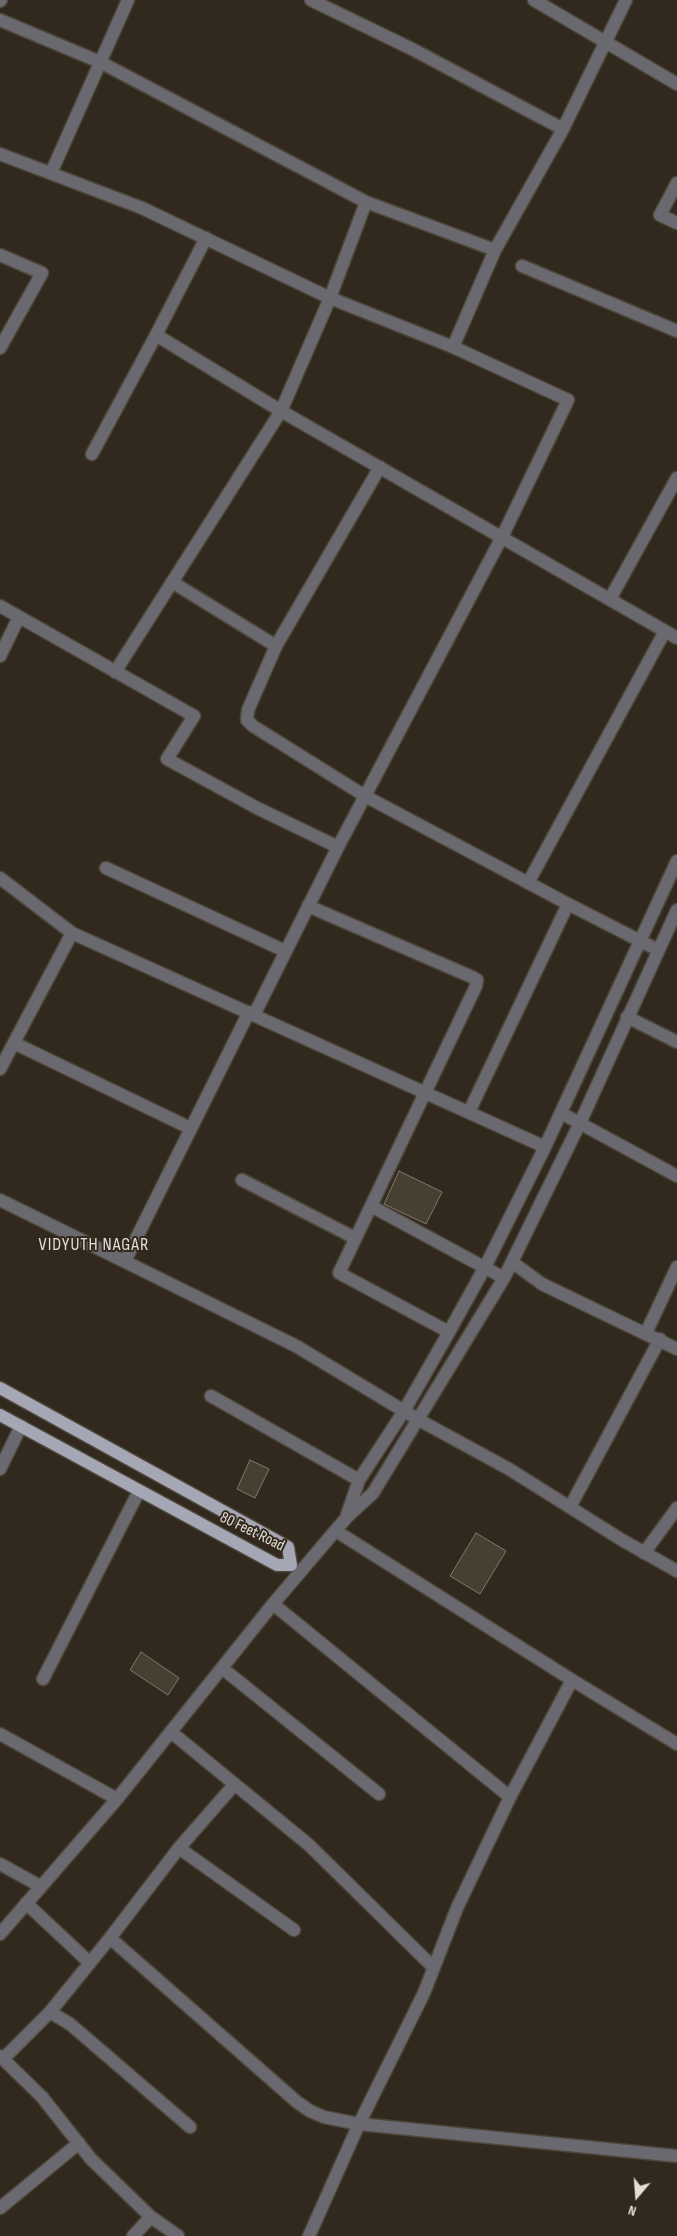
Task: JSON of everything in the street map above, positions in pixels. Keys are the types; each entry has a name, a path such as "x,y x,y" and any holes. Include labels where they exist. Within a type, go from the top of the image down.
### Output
{"main road":[{"name":"80 Feet Road","path":"0,1388 288,1547 291,1565 276,1565 0,1415"}],"street":[{"path":"51,173 128,0"},
{"path":"311,0 412,49 563,129"},
{"path":"534,0 677,84"},
{"path":"453,347 495,250 563,129 626,0"},
{"path":"0,20 100,62 366,202 495,250"},
{"path":"0,154 142,208 330,298 453,347 568,400 502,537 252,1014 190,1128 125,1261"},
{"path":"677,183 660,214 677,222"},
{"path":"115,672 281,411 330,298 366,202"},
{"path":"92,454 206,238"},
{"path":"0,255 42,273 0,348"},
{"path":"522,266 677,331"},
{"path":"156,335 281,411 677,638"},
{"path":"380,467 276,646 248,710 247,720 253,726 365,796 658,950"},
{"path":"610,599 677,478"},
{"path":"172,582 276,646"},
{"path":"0,606 194,716 167,759 257,808 338,847"},
{"path":"0,656 19,617"},
{"path":"528,883 665,631"},
{"path":"347,1518 359,1480 404,1411 485,1267 545,1147 677,861"},
{"path":"106,868 285,951"},
{"path":"0,878 72,932 545,1147"},
{"path":"469,1112 568,904"},
{"path":"308,906 472,976 477,980 476,986 340,1271 340,1276 448,1332"},
{"path":"0,1934 117,1799 274,1604 347,1518 373,1493 504,1278 580,1123 677,910"},
{"path":"0,1069 72,932"},
{"path":"627,1017 677,1042"},
{"path":"14,1043 190,1128"},
{"path":"561,1113 677,1176"},
{"path":"242,1180 356,1238"},
{"path":"0,1200 296,1346 419,1420 509,1469 570,1508 677,1571"},
{"path":"371,1206 504,1278"},
{"path":"512,1262 542,1284 660,1339 677,1349"},
{"path":"646,1333 677,1267"},
{"path":"570,1508 660,1339"},
{"path":"211,1396 359,1480"},
{"path":"0,1469 21,1426"},
{"path":"43,1679 139,1491"},
{"path":"644,1552 677,1508"},
{"path":"336,1531 677,1744"},
{"path":"291,1565 303,1571"},
{"path":"274,1604 510,1797"},
{"path":"222,1668 380,1794"},
{"path":"309,2236 359,2124 424,1993 457,1908 510,1797 572,1680"},
{"path":"171,1732 309,1845 434,1968"},
{"path":"0,1734 117,1799"},
{"path":"178,2236 151,2217 92,2159 42,2098 2,2057 50,2012 179,1848 234,1785"},
{"path":"179,1848 294,1930"},
{"path":"0,1864 40,1886"},
{"path":"26,1903 90,1963"},
{"path":"110,1938 297,2102 310,2111 324,2117 359,2124 677,2156"},
{"path":"50,2012 70,2024 190,2127"},
{"path":"0,2208 79,2143"},
{"path":"133,2236 151,2217"}],"building":[{"path":"399,1171 442,1192 426,1224 384,1204"},
{"path":"250,1460 269,1469 255,1498 237,1489"},
{"path":"476,1533 506,1551 480,1594 450,1576"},
{"path":"141,1652 179,1678 168,1695 130,1670"}],"district":[{"name":"VIDYUTH NAGAR","path":"94,1245"}]}
